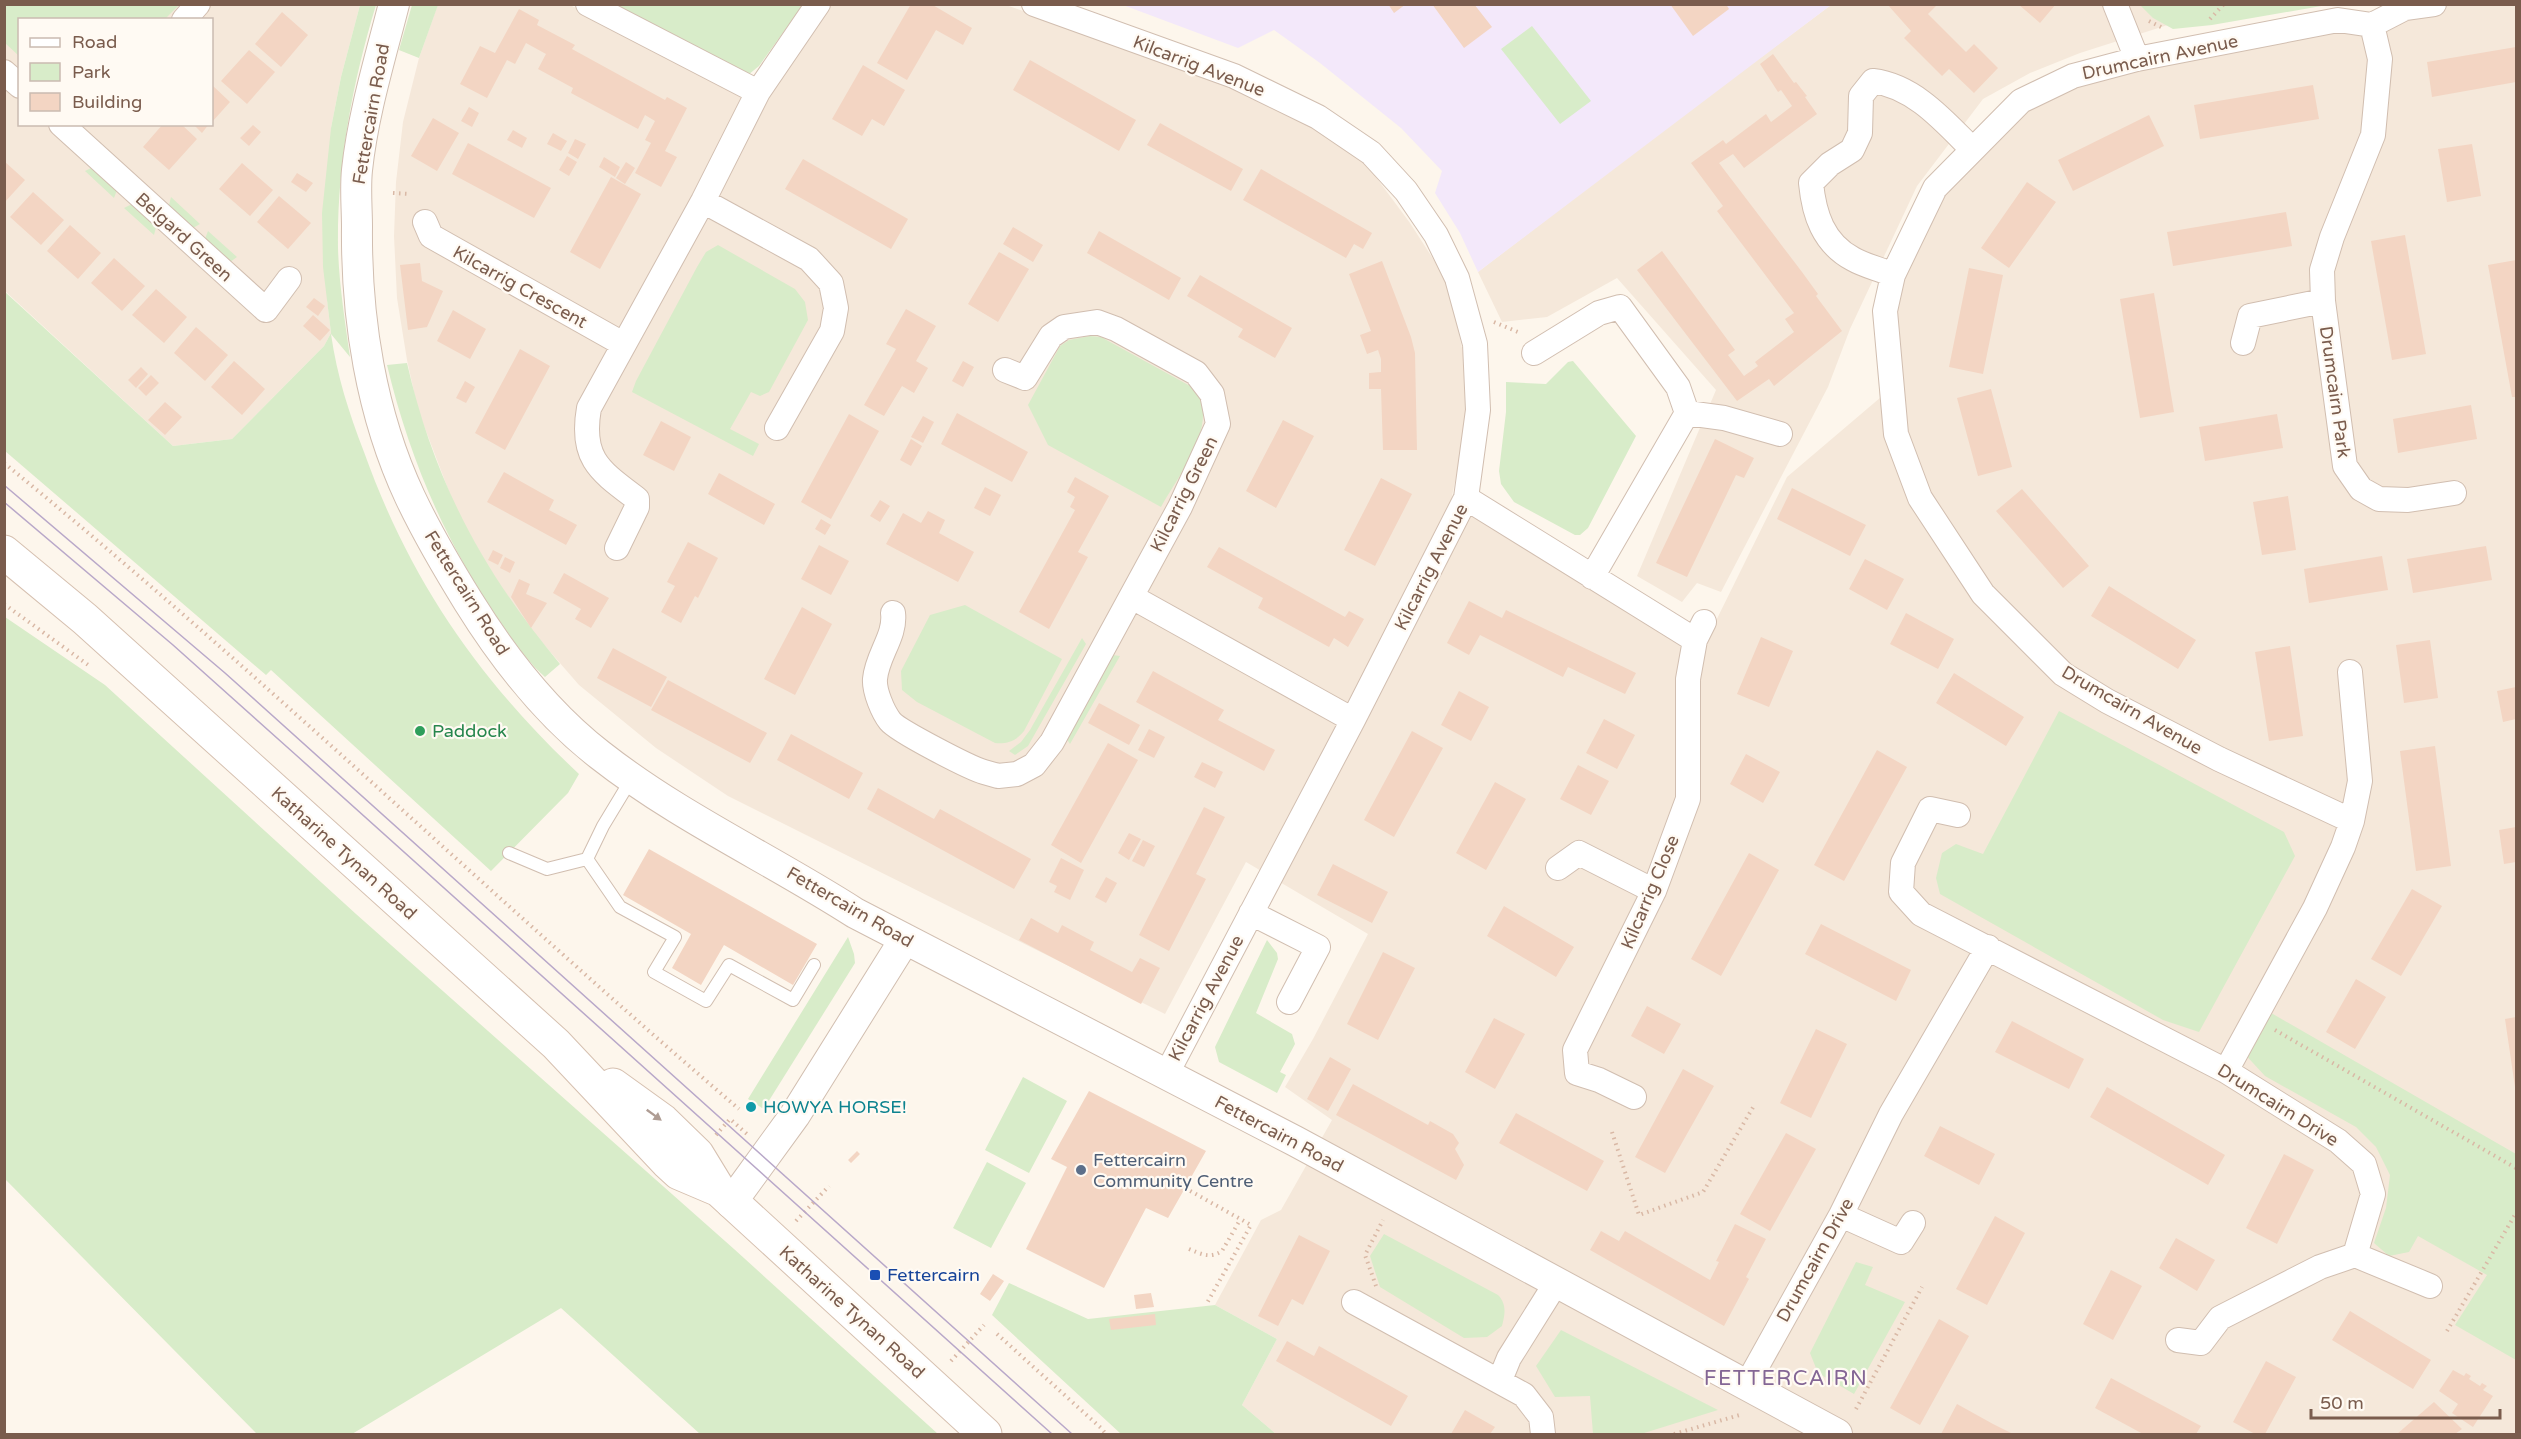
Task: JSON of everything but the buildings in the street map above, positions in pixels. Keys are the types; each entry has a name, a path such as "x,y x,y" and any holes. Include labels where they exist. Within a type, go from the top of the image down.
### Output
{"main road":[{"name":"Katharine Tynan Road","path":"4,552 85,619 556,1044 663,1121 697,1154 725,1196 985,1434"},
{"name":"Katharine Tynan Road","path":"4,576 132,663"}],"street":[{"path":"186,18 198,4"},
{"name":"Fettercairn Road","path":"394,4 373,84 357,171 357,260 360,305 369,366 387,439 410,496 445,563 485,627 535,694 598,754 632,778 698,820 905,939 1295,1141 1837,1434"},
{"path":"588,4 758,92"},
{"path":"617,548 637,507 637,499 603,473 594,461 585,431 589,408 703,201 758,92 819,4"},
{"name":"Kilcarrig Avenue","path":"1034,4 1234,76 1318,117 1371,153 1406,191 1436,235 1457,278 1475,344 1478,410 1466,498 1353,720 1166,1074"},
{"path":"2115,4 2137,59"},
{"path":"2372,25 2405,8 2434,4"},
{"name":"Drumcairn Avenue","path":"2352,821 2219,759 2107,701 2063,674 1983,594 1920,498 1896,434 1885,311 1893,274 1935,188 2021,101 2073,76 2137,59 2338,20 2372,25"},
{"name":"Drumcairn Park","path":"2372,25 2380,59 2373,135 2332,237 2322,270 2323,301 2345,466 2361,489 2379,499 2408,500 2454,493"},
{"path":"4,72 18,84"},
{"path":"1893,274 1853,259 1829,240 1813,208 1811,183 1830,164 1852,150 1860,134 1861,96 1873,81 1888,83 1912,94 1972,149"},
{"name":"Belgard Green","path":"74,129 266,310 289,279"},
{"path":"703,201 809,259 831,283 836,308 832,331 777,428"},
{"name":"Kilcarrig Crescent","path":"425,222 430,236 623,344"},
{"name":"Drumcairn Park","path":"2243,343 2250,316 2323,301"},
{"path":"1534,353 1599,313 1620,307 1678,387 1687,413 1592,577"},
{"name":"Kilcarrig Green","path":"893,613 894,625 879,659 874,680 877,694 891,722 976,770 998,776 1017,774 1034,765 1052,742 1132,597 1180,507 1218,424 1212,394 1196,373 1116,329 1097,322 1064,327 1051,336 1025,378 1005,370"},
{"path":"1687,413 1724,418 1780,434"},
{"name":"Kilcarrig Close","path":"1466,498 1592,577 1699,631 1688,679 1688,799 1654,891 1575,1050 1577,1073 1599,1080 1634,1097"},
{"path":"1132,597 1353,720"},
{"path":"2226,1071 2315,908 2343,847 2352,821 2360,781 2350,672"},
{"name":"Drumcairn Drive","path":"1958,815 1930,809 1903,863 1901,892 1921,914 2226,1071 2338,1141 2364,1164 2373,1194 2355,1255"},
{"path":"1558,868 1579,853 1654,891"},
{"path":"1251,914 1318,947 1289,1002"},
{"path":"725,1196 795,1115 905,939"},
{"name":"Drumcairn Drive","path":"1752,1387 1891,1114 1988,947"},
{"path":"1841,1215 1901,1242 1913,1223"},
{"path":"2178,1340 2201,1343 2220,1318 2320,1267 2355,1255 2430,1286"},
{"path":"1500,1380 1509,1358 1556,1283"},
{"path":"1354,1302 1524,1395 1541,1417 1543,1434"}],"lane":[{"path":"587,859 603,826 632,778"},
{"path":"509,853 547,869 587,859"},
{"path":"587,859 620,907 675,937 654,972 706,1001 729,965 794,1000 814,965"}],"path":[{"path":"393,193 410,194"},
{"path":"1493,322 1518,332"},
{"path":"4,463 90,532 194,623 582,972 739,1108"},
{"path":"2270,1027 2517,1168"},
{"path":"1612,1132 1639,1215 1703,1192 1755,1104"},
{"path":"712,1139 730,1119 747,1134 752,1129"},
{"path":"796,1221 829,1186"},
{"path":"1185,1188 1251,1225 1207,1303"},
{"path":"2447,1331 2517,1213"},
{"path":"1189,1249 1202,1254 1217,1254 1222,1251 1240,1219"},
{"path":"1379,1292 1365,1256 1383,1221"},
{"path":"1856,1409 1922,1287"},
{"path":"951,1361 984,1325"},
{"path":"997,1334 1106,1434"},
{"path":"1674,1434 1744,1414 1752,1387"}],"shaded area":[{"path":"438,4 570,5 751,97 814,4 1006,5 1229,84 1311,124 1364,161 1410,223 1448,282 1463,353 1470,408 1451,501 1703,647 1787,477 1894,386 1890,296 1914,232 1977,136 2067,80 2452,5 2516,5 2516,1434 1276,1434 1242,1405 1277,1339 1215,1305 1261,1220 1281,1210 1332,1120 1285,1087 1368,934 1246,862 1165,1014 728,796 656,748 579,685 526,624 489,568 456,510 418,410 407,360 397,298 394,236 396,182 403,122 419,58"},
{"path":"4,5 360,5 341,77 331,128 327,299 331,333 324,346 232,439 173,446 5,291"},
{"path":"1123,5 1831,5 1478,272 1460,233 1435,193 1442,171 1401,128 1320,63 1274,30 1238,48"},
{"path":"1831,5 2159,5 2174,23 2080,53 2030,73 1983,99 1917,186 1850,329 1828,387 1721,592 1697,583 1682,602 1637,576 1716,390 1617,278 1547,317 1502,322 1478,272"}],"green space":[{"path":"5,4 179,5 166,18 18,18 18,55 5,43"},
{"path":"360,5 376,5 353,95 340,186 338,248 342,302 350,357 331,334 344,394 382,499 426,586 480,665 510,703 579,774 568,793 491,871 271,670 266,675 5,451 4,291 173,446 232,439 324,346 331,333 323,267 322,213 331,128 341,77"},
{"path":"412,5 438,5 419,58 399,50"},
{"path":"612,5 803,5 759,66 748,75"},
{"path":"2140,5 2327,5 2212,25 2173,29 2153,18"},
{"path":"1532,26 1591,101 1560,124 1501,49"},
{"path":"93,167 117,190 114,198 85,171"},
{"path":"171,197 200,224 193,228 169,205"},
{"path":"132,204 156,227 154,235 124,208"},
{"path":"208,231 237,257 230,262 205,239"},
{"path":"718,245 795,289 805,302 808,320 769,392 760,396 751,392 730,429 759,444 753,456 632,392 697,267 706,252"},
{"path":"1090,336 1101,337 1192,387 1201,400 1203,415 1201,431 1187,464 1161,507 1048,445 1028,405 1060,346 1069,340"},
{"path":"1573,361 1636,436 1588,528 1580,535 1575,535 1514,502 1501,484 1499,471 1506,412 1506,382 1546,384 1568,362"},
{"path":"407,363 431,447 465,523 507,595 560,664 545,677 520,650 499,620 462,560 431,498 406,433 387,365"},
{"path":"965,605 1062,659 1024,731 1011,741 995,743 917,702 902,690 901,671 930,615"},
{"path":"5,617 105,685 356,914 734,1249 938,1434 700,1434 561,1308 352,1434 257,1434 5,1179"},
{"path":"1082,638 1086,644 1028,746 1015,755 1009,751 1021,742 1030,730"},
{"path":"1113,655 1120,656 1070,744 1066,738"},
{"path":"2059,711 2284,832 2295,856 2199,1032 2163,1020 1940,894 1936,878 1942,853 1956,844 1983,854"},
{"path":"848,937 855,963 765,1107 762,1108 748,1099"},
{"path":"1267,940 1277,953 1278,959 1256,1013 1292,1034 1295,1044 1280,1072 1286,1075 1277,1093 1219,1062 1215,1047"},
{"path":"2259,1006 2516,1154 2516,1360 2455,1325 2487,1275 2418,1236 2409,1252 2389,1256 2374,1243 2386,1208 2390,1175 2376,1147 2356,1127 2265,1076 2241,1050"},
{"path":"1023,1077 1067,1101 1029,1173 985,1150"},
{"path":"987,1162 1026,1183 991,1248 953,1228"},
{"path":"1384,1234 1498,1295 1504,1306 1502,1326 1487,1337 1464,1338 1380,1287 1370,1256"},
{"path":"1856,1262 1873,1267 1865,1285 1905,1302 1854,1394 1818,1373 1810,1353"},
{"path":"1009,1283 1088,1319 1215,1305 1277,1339 1242,1405 1276,1434 1121,1434 992,1315"},
{"path":"1561,1330 1718,1410 1641,1434 1593,1434 1590,1396 1555,1397 1536,1366"}],"tram line":[{"path":"4,485 225,673 1072,1434"},
{"path":"4,502 173,645 1052,1434"}],"place":[{"name":"Paddock","path":"420,731"},
{"name":"HOWYA HORSE!","path":"751,1107"},
{"name":"Fettercairn Community Centre","path":"1081,1170"},
{"name":"Fettercairn","path":"875,1275"}],"district":[{"name":"FETTERCAIRN","path":"1786,1378"}]}
